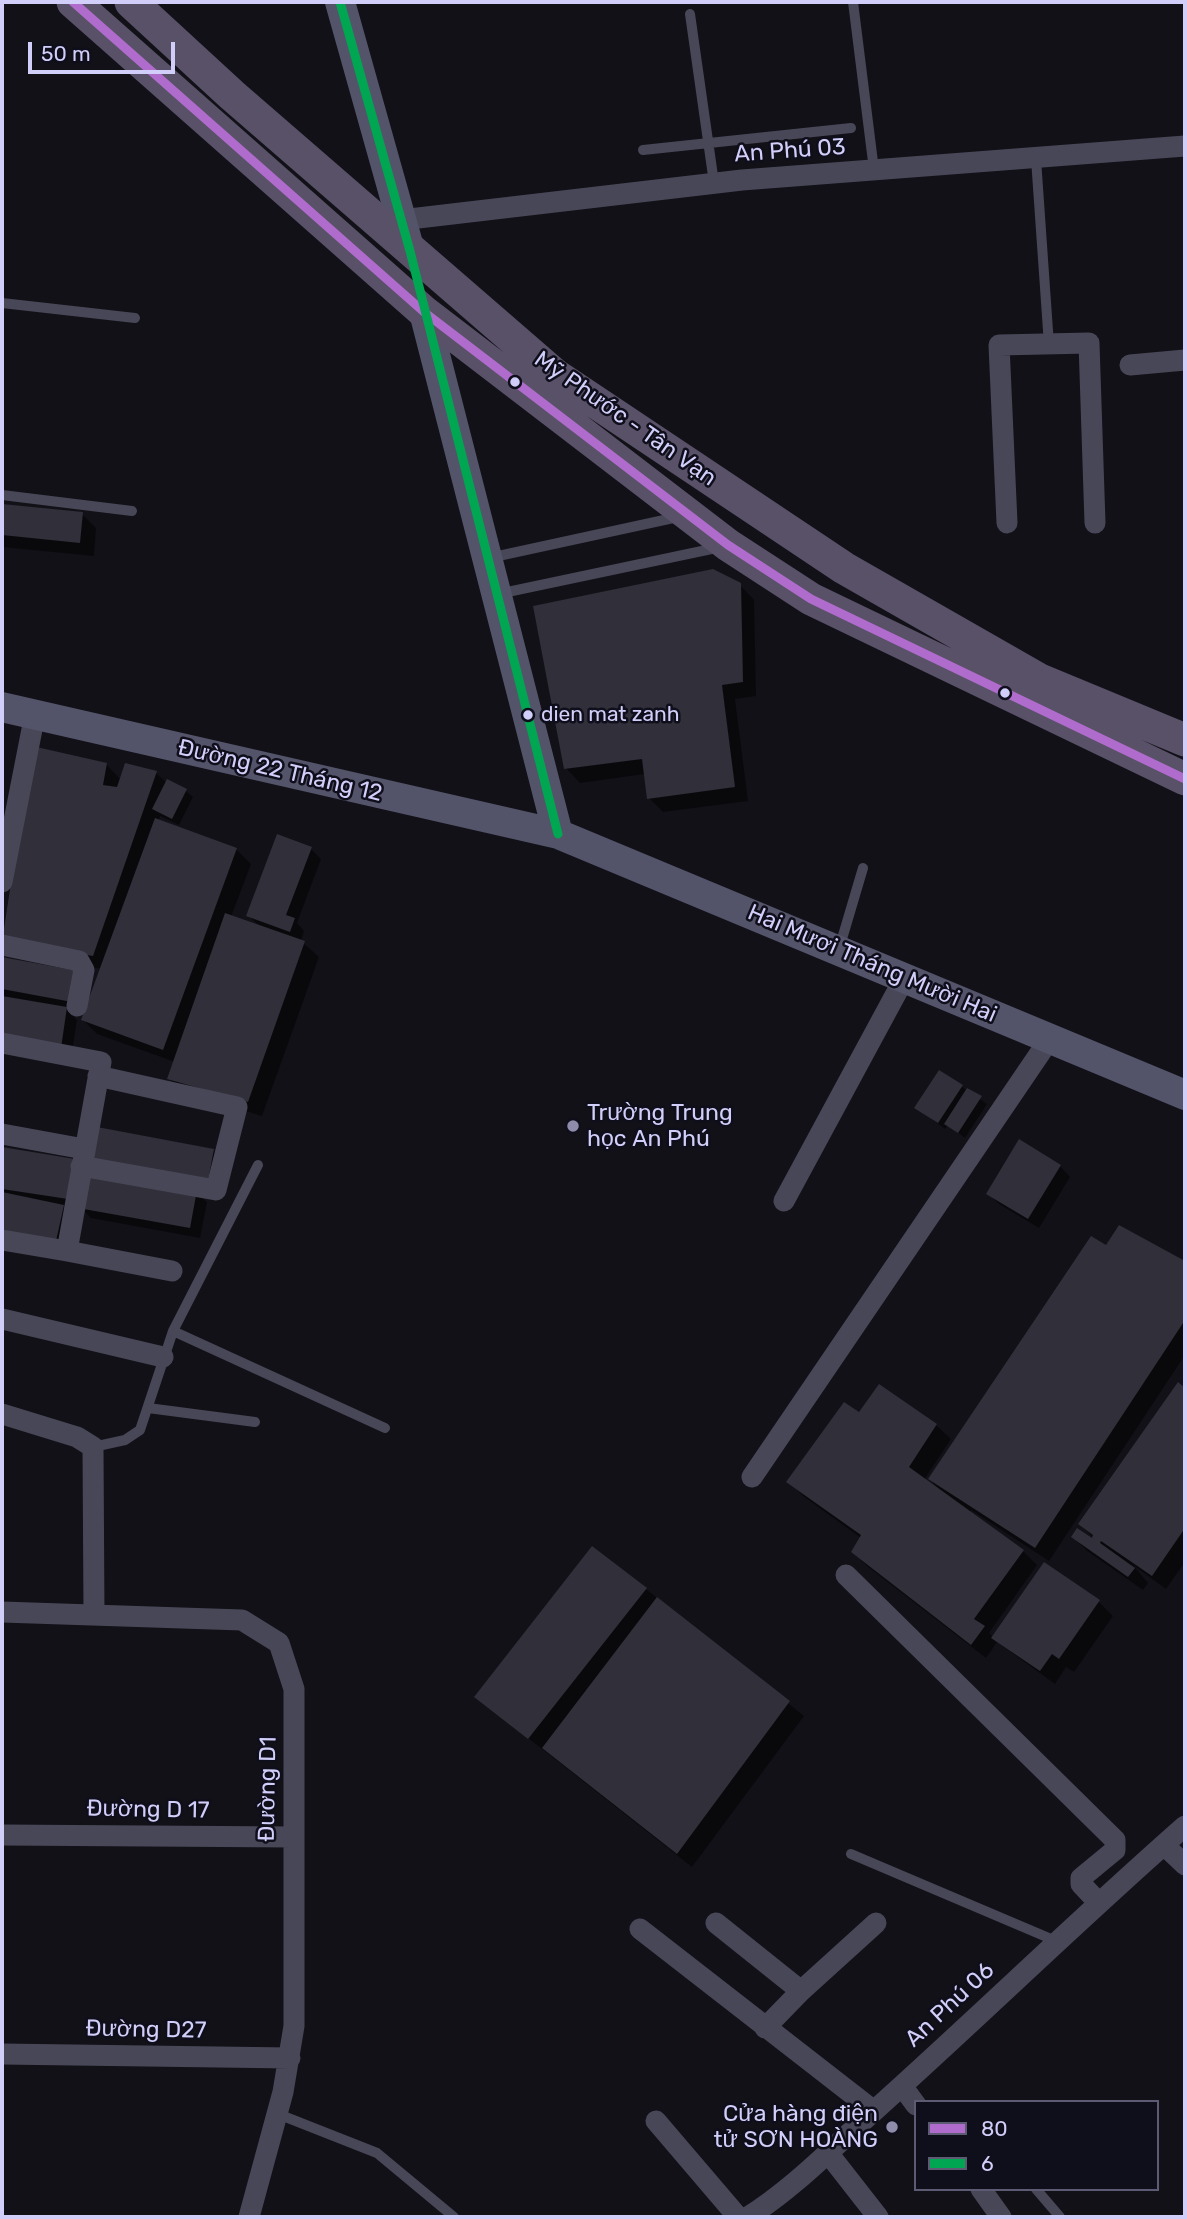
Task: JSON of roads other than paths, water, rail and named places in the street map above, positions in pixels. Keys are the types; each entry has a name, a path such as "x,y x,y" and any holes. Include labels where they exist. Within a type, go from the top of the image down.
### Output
{"main road":[{"name":"Mỹ Phước - Tân Vạn","path":"73,2 424,312 728,545 811,599 1185,779"},
{"name":"Mỹ Phước - Tân Vạn","path":"131,2 242,104 555,375 844,568 1040,680 1185,740"},
{"path":"340,2 410,251 558,834"},
{"name":"Đường 22 Tháng 12","path":"2,707 558,834"},
{"name":"Hai Mươi Tháng Mười Hai","path":"558,834 1185,1095"}],"street":[{"name":"An Phú 03","path":"401,220 714,183 1185,146"},
{"path":"1007,523 999,345 1089,343 1095,523"},
{"path":"1130,365 1185,360"},
{"path":"2,882 35,714"},
{"path":"2,945 79,961 84,970 77,1006"},
{"path":"784,1201 905,977"},
{"path":"752,1477 1051,1037"},
{"path":"2,1043 100,1062 67,1251"},
{"path":"2,1134 216,1190 237,1107 98,1076"},
{"path":"2,1240 172,1271"},
{"path":"2,1319 163,1357"},
{"path":"2,1414 77,1437 93,1447 94,1615"},
{"path":"846,1575 1115,1840 1115,1850 1081,1878 1081,1884 1098,1902"},
{"name":"Đường D1","path":"2,1612 242,1619 279,1643 294,1689 293,2026 290,2058 278,2114 249,2217"},
{"name":"An Phú 06","path":"763,2214 1098,1902 1185,1826"},
{"name":"Đường D 17","path":"2,1835 293,1838"},
{"path":"1164,1845 1185,1865"},
{"path":"716,1923 801,1991"},
{"path":"765,2028 801,1991 876,1923"},
{"path":"640,1929 874,2111"},
{"name":"Đường D27","path":"2,2054 290,2058"},
{"path":"902,2087 914,2102"},
{"path":"656,2121 738,2217"},
{"path":"828,2153 878,2217"},
{"path":"982,2191 1002,2217"}],"lane":[{"path":"853,2 874,170"},
{"path":"690,14 714,183"},
{"path":"643,150 852,128"},
{"path":"1035,159 1049,345"},
{"path":"2,303 135,318"},
{"path":"2,495 132,511"},
{"path":"489,558 688,514"},
{"path":"498,594 728,545"},
{"path":"839,949 863,868"},
{"path":"93,1447 125,1440 141,1430 173,1331 258,1165"},
{"path":"173,1331 385,1428"},
{"path":"148,1408 255,1422"},
{"path":"851,1854 1056,1941"},
{"path":"278,2114 377,2153 454,2217"},
{"path":"1038,2191 1060,2217"}],"place":[{"name":"dien mat zanh","path":"528,715"},
{"name":"Trường Trung học An Phú","path":"573,1126"},
{"name":"Cửa hàng điện tử SƠN HOÀNG","path":"892,2127"}]}
